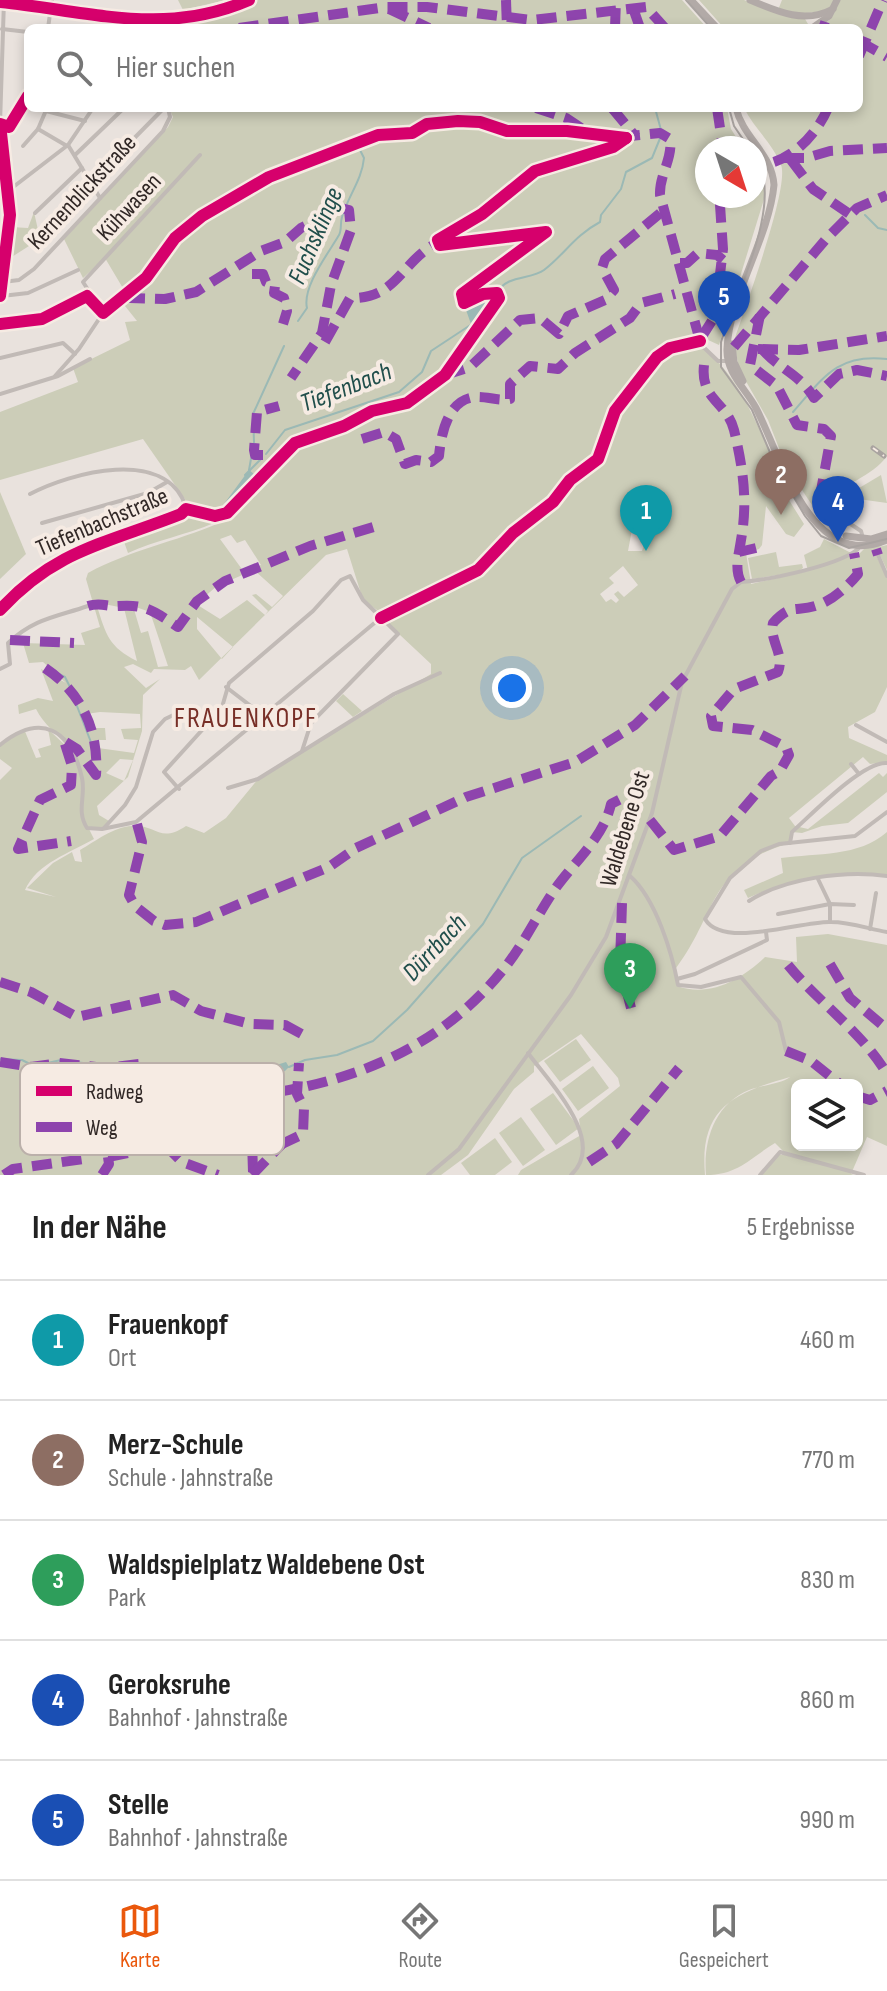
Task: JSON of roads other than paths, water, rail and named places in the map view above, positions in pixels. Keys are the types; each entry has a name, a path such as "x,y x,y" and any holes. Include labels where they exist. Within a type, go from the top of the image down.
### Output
{"main road":[{"path":"5,0 52,2 133,17 190,17 245,0"},
{"path":"693,0 715,24"},
{"path":"750,0 786,14 812,16 835,3"},
{"path":"820,24 835,3"},
{"path":"811,24 812,16"},
{"path":"739,112 745,130 770,163 774,185 728,340 730,360 810,517 829,534 862,542 887,540"},
{"path":"862,542 887,534"}],"street":[{"path":"5,0 1,29 0,124 10,220 0,296 28,293 78,270"},
{"path":"49,24 52,2"},
{"path":"131,24 133,17"},
{"path":"1,29 24,32"},
{"path":"0,124 9,127 24,103"},
{"path":"23,146 38,129 46,112"},
{"path":"56,112 85,121"},
{"path":"8,191 68,146 91,112"},
{"path":"75,155 120,112"},
{"path":"91,182 162,112"},
{"name":"Kernenblickstraße","path":"3,282 27,276 168,122 167,112"},
{"path":"38,129 68,146 100,198"},
{"name":"Kühwasen","path":"91,298 83,282 200,155"},
{"path":"35,213 82,168"},
{"path":"55,376 75,354 103,313 150,274 182,230 228,200"},
{"path":"0,324 42,319 85,296 91,298 103,313"},
{"path":"0,745 16,733 35,726 55,732 65,744 81,776 81,817 92,830 136,822 381,618 478,570 513,533 553,502 570,480 598,459 615,411 650,365 670,348 700,341 718,361 730,360"},
{"path":"0,358 63,343 75,354"},
{"path":"0,394 9,394 90,359"},
{"path":"33,491 117,468 142,471 167,482"},
{"path":"42,523 148,493 167,482"},
{"name":"Tiefenbachstraße","path":"0,610 24,583 53,563 177,516 186,509 183,498 167,482"},
{"path":"820,496 837,515 861,531 862,542"},
{"name":"Waldebene Ost","path":"428,1175 454,1156 601,947 652,813 682,682 732,589 741,582 808,570 854,553 862,542"},
{"path":"878,555 887,576"},
{"path":"179,789 164,772 222,710 226,687 347,577 353,578 361,597 398,634 311,723 302,751"},
{"path":"0,669 11,662 8,643 25,628 55,613 88,606"},
{"path":"228,788 258,779 394,694 440,673"},
{"path":"226,687 265,717"},
{"path":"102,829 112,821 136,787 153,732 161,722 189,709 213,718"},
{"path":"856,725 887,742"},
{"path":"790,843 792,832 859,774 873,764 887,763"},
{"path":"851,764 859,774"},
{"path":"887,812 855,836 770,847 744,863 705,915 712,927 758,933 830,921 887,932"},
{"path":"112,821 115,827"},
{"path":"749,901 770,891 818,879 866,874 887,876"},
{"path":"630,876 644,894 665,939 680,986 690,988 741,977 778,1020 786,1051"},
{"path":"818,879 830,904 830,921"},
{"path":"870,929 876,893"},
{"path":"778,914 830,904 854,905"},
{"path":"677,979 695,974 767,940 766,932"},
{"path":"758,933 760,941"},
{"path":"528,1053 583,1133 578,1168 571,1175"},
{"path":"760,1175 780,1152 806,1162 864,1175"}],"water":[{"path":"484,299 489,301 471,324 466,310"},
{"path":"249,470 254,474 230,504 221,508"}],"waterway":[{"name":"Tiefenbach","path":"656,112 661,130"},
{"name":"Tiefenbach","path":"497,293 513,280 544,270 583,233 600,222 601,215 621,189 626,172 652,158 661,136"},
{"name":"Fuchsklinge","path":"298,321 307,308 306,300 312,281 340,233 341,219 361,174 364,158 358,146"},
{"path":"865,215 878,228 887,230"},
{"name":"Tiefenbach","path":"489,301 495,296"},
{"name":"Tiefenbach","path":"266,454 285,430 399,392 422,372 431,351 472,324"},
{"path":"249,470 254,442 253,414 284,346"},
{"path":"793,412 832,370 855,360 887,359"},
{"name":"Tiefenbach","path":"245,475 261,459"},
{"name":"Tiefenbach","path":"213,511 220,508"},
{"path":"47,668 65,677 70,687"},
{"path":"70,688 94,750"},
{"name":"Dürrbach","path":"289,1067 305,1060 337,1055 373,1041 407,1010 483,924 522,858 581,816"},
{"name":"Dürrbach","path":"0,1059 28,1063"},
{"name":"Dürrbach","path":"48,1063 61,1060 83,1063"}],"tram line":[{"path":"134,14 187,15 237,0"},
{"path":"686,0 707,24"},
{"path":"730,112 741,136"},
{"path":"764,208 755,248 721,342 721,367 752,410 777,469 821,536 849,548 887,539"}],"railway":[{"path":"873,448 884,456"}],"place":[{"name":"Stelle","path":"724,337"},
{"name":"Merz-Schule","path":"781,515"},
{"name":"Geroksruhe","path":"838,542"},
{"name":"Frauenkopf","path":"646,551"},
{"name":"Waldspielplatz Waldebene Ost","path":"630,1009"}],"district":[{"name":"FRAUENKOPF","path":"246,718"}]}
